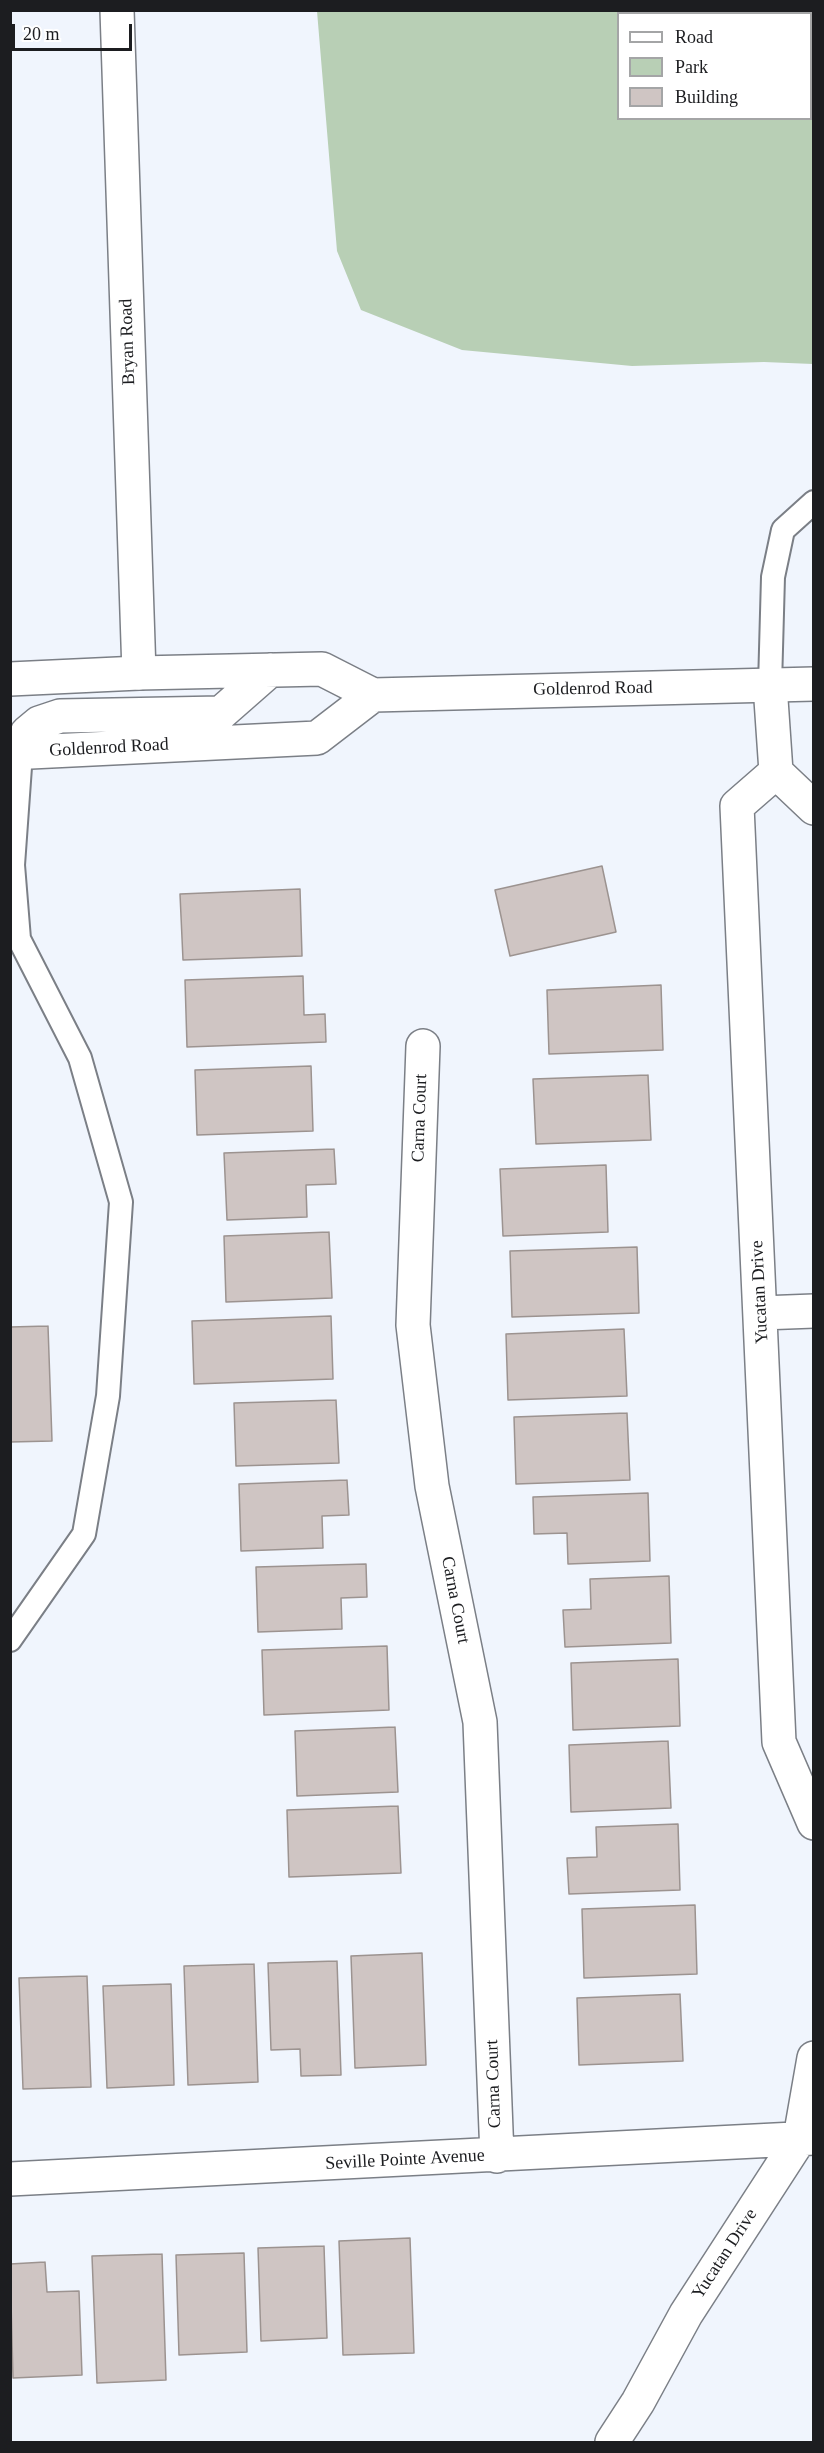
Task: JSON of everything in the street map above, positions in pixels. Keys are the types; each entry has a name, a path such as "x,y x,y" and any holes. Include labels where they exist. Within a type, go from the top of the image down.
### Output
{"street":[{"name":"Bryan Road","path":"117,10 139,673"},
{"name":"Goldenrod Road","path":"10,679 139,673 322,669 374,695 813,684"},
{"path":"16,753 27,733 39,723 60,716 221,713 270,670"},
{"path":"771,685 776,772 813,808"},
{"name":"Goldenrod Road","path":"16,753 317,738 374,695"},
{"name":"Yucatan Drive","path":"776,772 736,806 779,1742 813,1823"},
{"name":"Carna Court","path":"423,1046 413,1325 432,1486 480,1722 497,2156"},
{"path":"761,1313 813,1311"},
{"name":"Yucatan Drive","path":"612,2442 638,2402 686,2314 807,2138 813,2058"},
{"name":"Seville Pointe Avenue","path":"10,2179 497,2156 807,2138"}],"lane":[{"path":"771,685 773,577 783,530 813,502"},
{"path":"10,1640 84,1534 108,1396 121,1202 80,1058 19,939 13,865 16,753"}],"green space":[{"path":"317,11 813,11 813,364 764,362 632,366 462,350 361,310 337,251"}],"building":[{"path":"602,866 616,932 510,956 495,890"},
{"path":"300,889 302,956 183,960 180,894"},
{"path":"303,976 304,1015 325,1014 326,1042 187,1047 185,980"},
{"path":"661,985 663,1050 549,1054 547,990"},
{"path":"311,1066 313,1131 197,1135 195,1070"},
{"path":"648,1075 651,1140 536,1144 533,1079"},
{"path":"334,1149 336,1184 306,1185 307,1217 227,1220 224,1153"},
{"path":"606,1165 608,1232 503,1236 500,1169"},
{"path":"329,1232 332,1298 226,1302 224,1236"},
{"path":"637,1247 639,1313 512,1317 510,1251"},
{"path":"331,1316 333,1379 194,1384 192,1321"},
{"path":"48,1326 52,1441 10,1442 10,1327"},
{"path":"624,1329 627,1396 508,1400 506,1334"},
{"path":"336,1400 339,1463 236,1466 234,1403"},
{"path":"627,1413 630,1480 516,1484 514,1417"},
{"path":"347,1480 349,1515 322,1516 323,1548 241,1551 239,1484"},
{"path":"648,1493 650,1561 568,1564 567,1533 534,1534 533,1497"},
{"path":"366,1564 367,1597 341,1598 342,1629 258,1632 256,1567"},
{"path":"669,1576 671,1643 565,1647 563,1610 591,1609 590,1579"},
{"path":"387,1646 389,1710 264,1715 262,1650"},
{"path":"678,1659 680,1726 573,1730 571,1663"},
{"path":"395,1727 398,1792 297,1796 295,1731"},
{"path":"668,1741 671,1808 571,1812 569,1745"},
{"path":"398,1806 401,1873 289,1877 287,1810"},
{"path":"678,1824 680,1890 569,1894 567,1858 597,1857 596,1827"},
{"path":"695,1905 697,1974 584,1978 582,1909"},
{"path":"422,1953 426,2065 355,2068 351,1956"},
{"path":"337,1961 341,2075 301,2076 300,2049 271,2050 268,1963"},
{"path":"254,1964 258,2082 188,2085 184,1966"},
{"path":"87,1976 91,2087 23,2089 19,1978"},
{"path":"171,1984 174,2085 107,2088 103,1986"},
{"path":"680,1994 683,2061 579,2065 577,1998"},
{"path":"410,2238 414,2353 343,2355 339,2241"},
{"path":"324,2246 327,2338 261,2341 258,2248"},
{"path":"244,2253 247,2352 179,2355 176,2255"},
{"path":"162,2254 166,2380 97,2383 92,2256"},
{"path":"45,2262 47,2292 79,2291 82,2375 13,2378 10,2264"}]}
